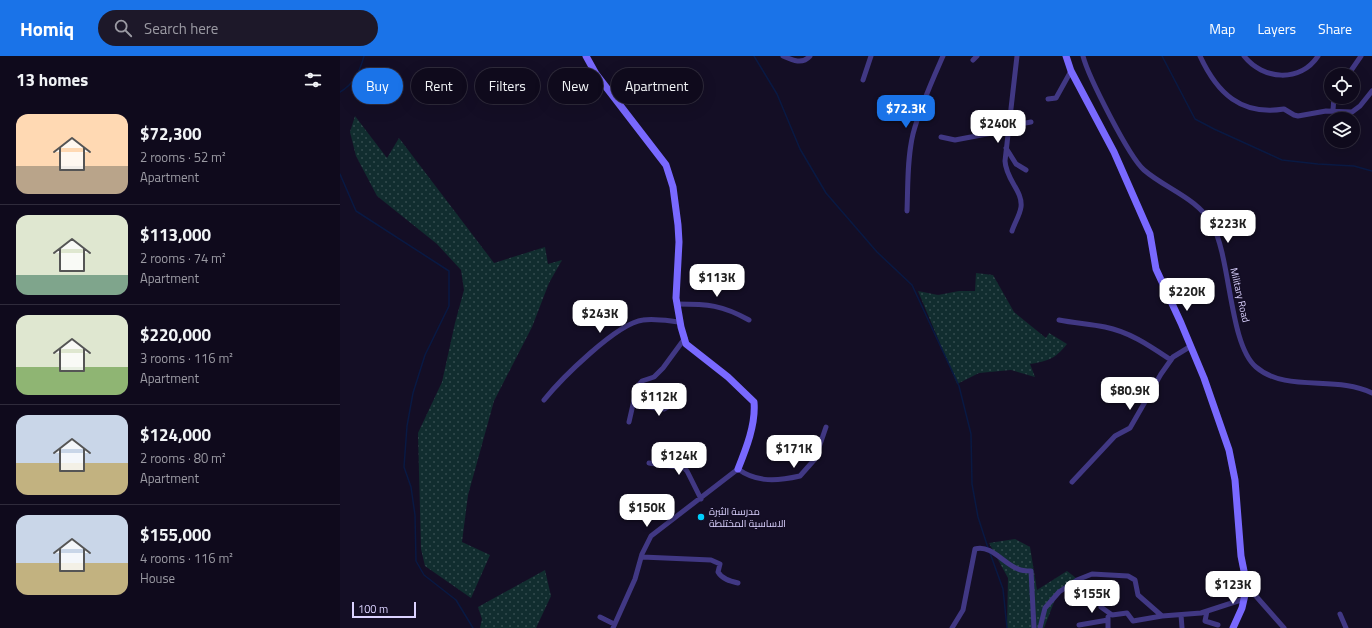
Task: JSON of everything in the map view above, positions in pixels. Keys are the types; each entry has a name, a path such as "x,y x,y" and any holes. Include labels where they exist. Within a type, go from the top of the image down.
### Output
{"street":[{"path":"586,56 596,74 666,165 673,187 679,242 677,304 686,344 728,377 754,402 755,411 744,456 738,469 701,499 650,536 635,579 613,626 600,617"},
{"path":"783,56 798,62 807,60 810,56"},
{"path":"863,80 871,56"},
{"path":"906,211 908,166 913,134 927,93 943,56"},
{"path":"1012,231 1021,207 1019,193 1011,183 1005,169 1008,128 1017,56"},
{"path":"1066,56 1072,71 1114,152 1150,234 1156,269 1191,346 1220,419 1229,450 1235,480 1241,556 1247,586 1244,599 1233,628"},
{"name":"Military Road","path":"1083,56 1098,93 1142,168 1199,206 1213,225 1221,249 1242,343 1249,360 1263,372 1279,379 1348,384 1372,393"},
{"path":"1200,56 1221,90 1241,104 1263,111 1284,109 1294,116 1333,110 1352,112 1360,106 1372,91"},
{"path":"1244,56 1257,68 1270,74 1286,75 1305,70 1318,56"},
{"path":"1353,68 1361,56"},
{"path":"1048,99 1056,98 1072,71"},
{"path":"1333,104 1333,110"},
{"path":"941,137 955,140 1031,122"},
{"path":"1006,148 1016,164 1026,170"},
{"path":"677,304 705,304 728,309 749,320"},
{"path":"544,400 555,386 585,357 612,336 632,324 643,320 680,322"},
{"path":"1059,320 1106,327 1145,343 1171,360"},
{"path":"630,422 637,387 642,382 654,377 663,368 685,338"},
{"path":"1072,482 1115,436 1130,428 1161,374 1171,360 1191,346"},
{"path":"633,405 664,409 680,400"},
{"path":"738,469 750,478 773,480 800,476 815,459 826,427"},
{"path":"649,463 684,468 701,499"},
{"path":"952,628 963,610 975,549 980,548 989,550 1019,569 1031,571 1034,628"},
{"path":"642,557 711,560 720,564 718,572 720,576 729,581 738,583"},
{"path":"1040,628 1045,608 1059,592 1078,580 1092,574 1128,576 1135,580 1138,595 1162,616"},
{"path":"1247,586 1284,628"},
{"path":"1101,607 1109,614 1127,613 1133,621 1207,611 1244,599"},
{"path":"1207,611 1205,621 1218,625"},
{"path":"1108,628 1109,614"},
{"path":"1340,614 1346,628"},
{"path":"1181,615 1182,628"},
{"path":"1079,625 1108,620"}],"green space":[{"path":"355,116 387,158 399,138 494,263 545,247 548,264 562,260 549,283 532,327 494,401 468,495 462,542 490,555 471,598 425,566 421,549 418,433 442,382 464,290 461,270 437,244 377,196 356,156 350,132"},
{"path":"976,273 993,275 1014,312 1046,338 1049,333 1067,344 1055,356 1042,362 1030,364 1035,377 1011,370 979,373 957,384 918,291 938,295 959,291 975,291"},
{"path":"1015,539 1030,547 1037,590 1067,571 1076,578 1056,597 1044,628 1007,628 1008,578 989,543"},
{"path":"545,570 551,596 536,628 480,628 482,619 478,607"}],"waterway":[{"path":"340,92 345,89 356,77 364,56"},
{"path":"754,56 777,94 800,149 826,193 877,252 912,285 959,386 971,434 972,484 978,517 988,548"},
{"path":"1162,56 1195,119 1282,160 1354,166 1372,171"},
{"path":"340,174 356,211 449,271 449,306 425,355 413,393 407,426 404,467 411,487 415,515 416,561 424,575 456,600 473,628"},
{"path":"990,553 1003,589 1007,628"}],"place":[{"name":"مدرسة الثبرة الاساسية المختلطة","path":"701,517"}]}
